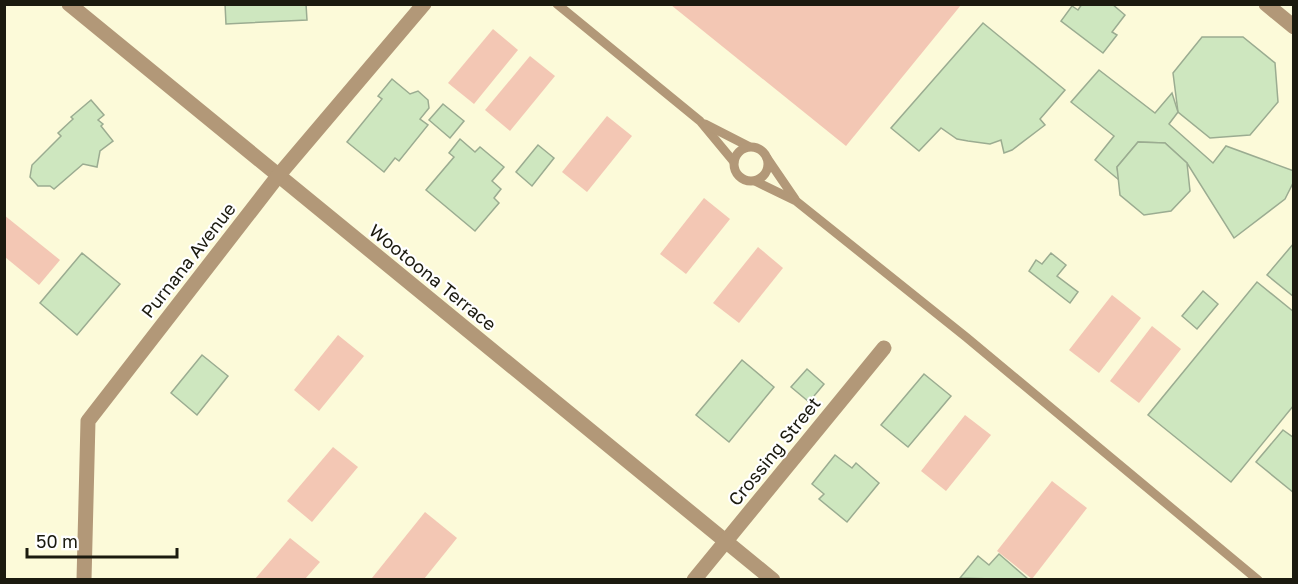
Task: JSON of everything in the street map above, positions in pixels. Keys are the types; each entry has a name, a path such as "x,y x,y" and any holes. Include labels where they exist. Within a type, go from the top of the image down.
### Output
{"street":[{"name":"Wootoona Terrace","path":"69,4 773,579"},
{"name":"Purnana Avenue","path":"84,579 88,421 278,176 424,4"},
{"path":"1266,4 1293,27"},
{"name":"Crossing Street","path":"694,579 884,348"}],"lane":[{"path":"557,4 700,122 734,162 740,177 755,181 796,201 966,337 1258,579"},
{"path":"700,122 748,146 760,149 796,201"},
{"path":"734,162 738,152 748,146"},
{"path":"755,181 765,175 767,158"}],"shaded area":[{"path":"671,5 961,5 846,146"},
{"path":"493,29 518,50 474,104 448,83"},
{"path":"530,56 555,76 510,131 485,110"},
{"path":"607,116 632,136 587,192 562,172"},
{"path":"704,198 730,219 686,274 660,254"},
{"path":"4,215 60,260 39,285 5,257"},
{"path":"758,247 783,268 739,323 713,303"},
{"path":"1112,295 1141,318 1099,373 1069,350"},
{"path":"1152,326 1181,349 1139,403 1110,381"},
{"path":"338,335 364,356 319,411 294,390"},
{"path":"965,415 991,435 946,491 921,471"},
{"path":"333,447 358,467 312,522 287,501"},
{"path":"1052,481 1087,508 1032,579 997,551"},
{"path":"425,512 457,538 424,579 372,578"},
{"path":"290,538 320,562 305,579 255,579"}],"building":[{"path":"225,4 306,4 307,20 226,24"},
{"path":"1082,4 1112,4 1125,15 1112,32 1117,35 1103,53 1061,21 1072,6 1078,10"},
{"path":"983,23 1065,90 1040,119 1045,125 1012,150 1004,153 1001,140 990,144 957,139 941,128 919,151 891,128"},
{"path":"1202,37 1243,37 1275,63 1278,102 1250,135 1210,138 1178,112 1173,73"},
{"path":"1099,70 1155,113 1172,93 1178,112 1169,124 1213,163 1226,146 1294,171 1294,181 1285,199 1234,238 1187,163 1165,143 1138,142 1117,167 1119,180 1095,160 1114,136 1071,102"},
{"path":"392,79 410,94 418,91 428,100 429,108 420,119 428,125 399,161 395,158 384,172 347,142 382,99 378,96"},
{"path":"91,100 104,115 98,120 113,141 100,151 97,167 83,164 54,189 50,186 38,186 30,177 32,165 61,136 58,133 73,119 71,117"},
{"path":"443,104 464,121 450,138 429,120"},
{"path":"460,139 475,152 480,147 504,167 492,181 501,189 494,198 499,203 475,231 426,190 454,157 449,153"},
{"path":"1138,142 1165,143 1187,163 1190,191 1171,211 1144,215 1120,195 1117,167"},
{"path":"538,145 554,158 532,186 516,172"},
{"path":"1294,243 1294,297 1267,275"},
{"path":"82,253 120,284 77,335 40,303"},
{"path":"1051,253 1066,265 1057,276 1078,292 1070,303 1029,271 1036,260 1042,264"},
{"path":"1257,282 1294,312 1294,405 1231,482 1148,415"},
{"path":"1203,291 1218,304 1197,329 1182,316"},
{"path":"202,355 228,376 197,415 171,393"},
{"path":"742,360 774,387 729,442 696,415"},
{"path":"807,369 824,384 809,402 791,387"},
{"path":"924,374 951,396 908,447 881,425"},
{"path":"1283,430 1294,438 1294,493 1256,462"},
{"path":"835,455 852,468 856,463 879,483 847,522 819,499 824,494 812,484"},
{"path":"999,554 1029,580 960,578 978,556 989,565"}]}
